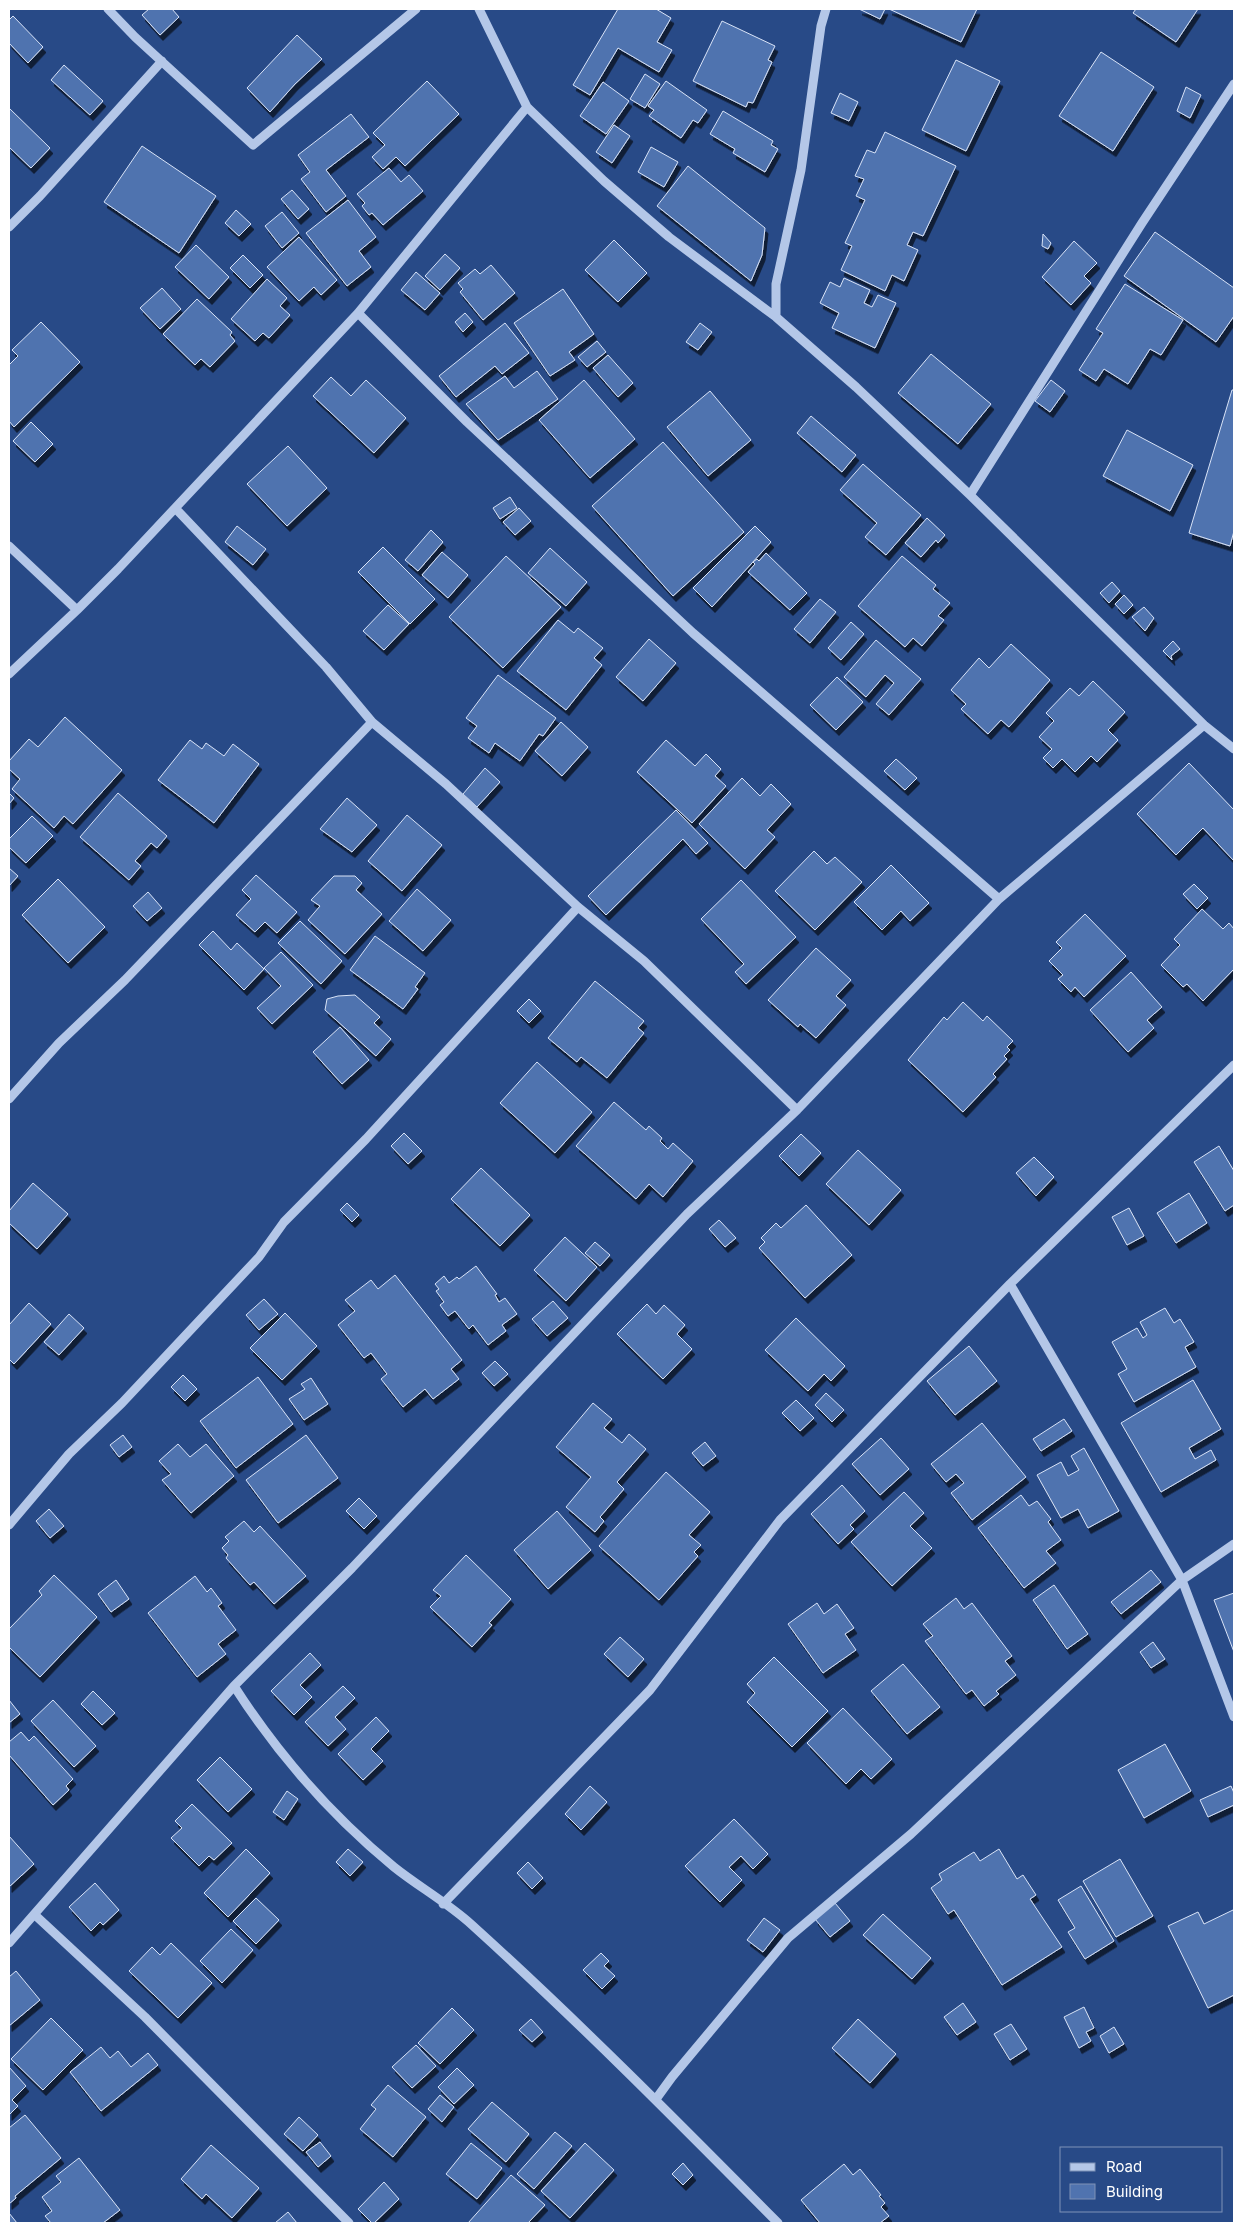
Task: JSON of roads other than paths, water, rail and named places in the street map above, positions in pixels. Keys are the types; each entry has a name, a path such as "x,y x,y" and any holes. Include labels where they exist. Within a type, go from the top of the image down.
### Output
{"street":[{"path":"108,9 253,145 416,9"},
{"path":"479,9 526,107 604,181 669,237 776,317 856,387 970,495 1204,725 1234,749"},
{"path":"776,317 776,284 801,170 821,26 826,9"},
{"path":"9,227 40,196 162,61"},
{"path":"970,495 1137,232 1234,84"},
{"path":"9,674 77,610 176,509 358,313 526,107"},
{"path":"358,313 467,422 693,633 999,899"},
{"path":"176,509 326,667 372,722 446,784 578,908 644,962 797,1110"},
{"path":"9,546 77,610"},
{"path":"9,1099 59,1043 126,980 372,722"},
{"path":"9,1943 234,1686 352,1568 687,1214 797,1110 999,899 1204,725"},
{"path":"9,1525 69,1454 122,1403 246,1271 259,1257 284,1222 366,1140 578,908"},
{"path":"443,1904 650,1690 780,1520 1010,1284 1234,1065"},
{"path":"1010,1284 1182,1580 1234,1717"},
{"path":"656,2099 672,2077 788,1938 911,1834 1182,1580 1234,1544"},
{"path":"234,1686 252,1714 332,1810 394,1867 470,1923 656,2099 778,2223"},
{"path":"35,1915 145,2017 350,2223"}]}
